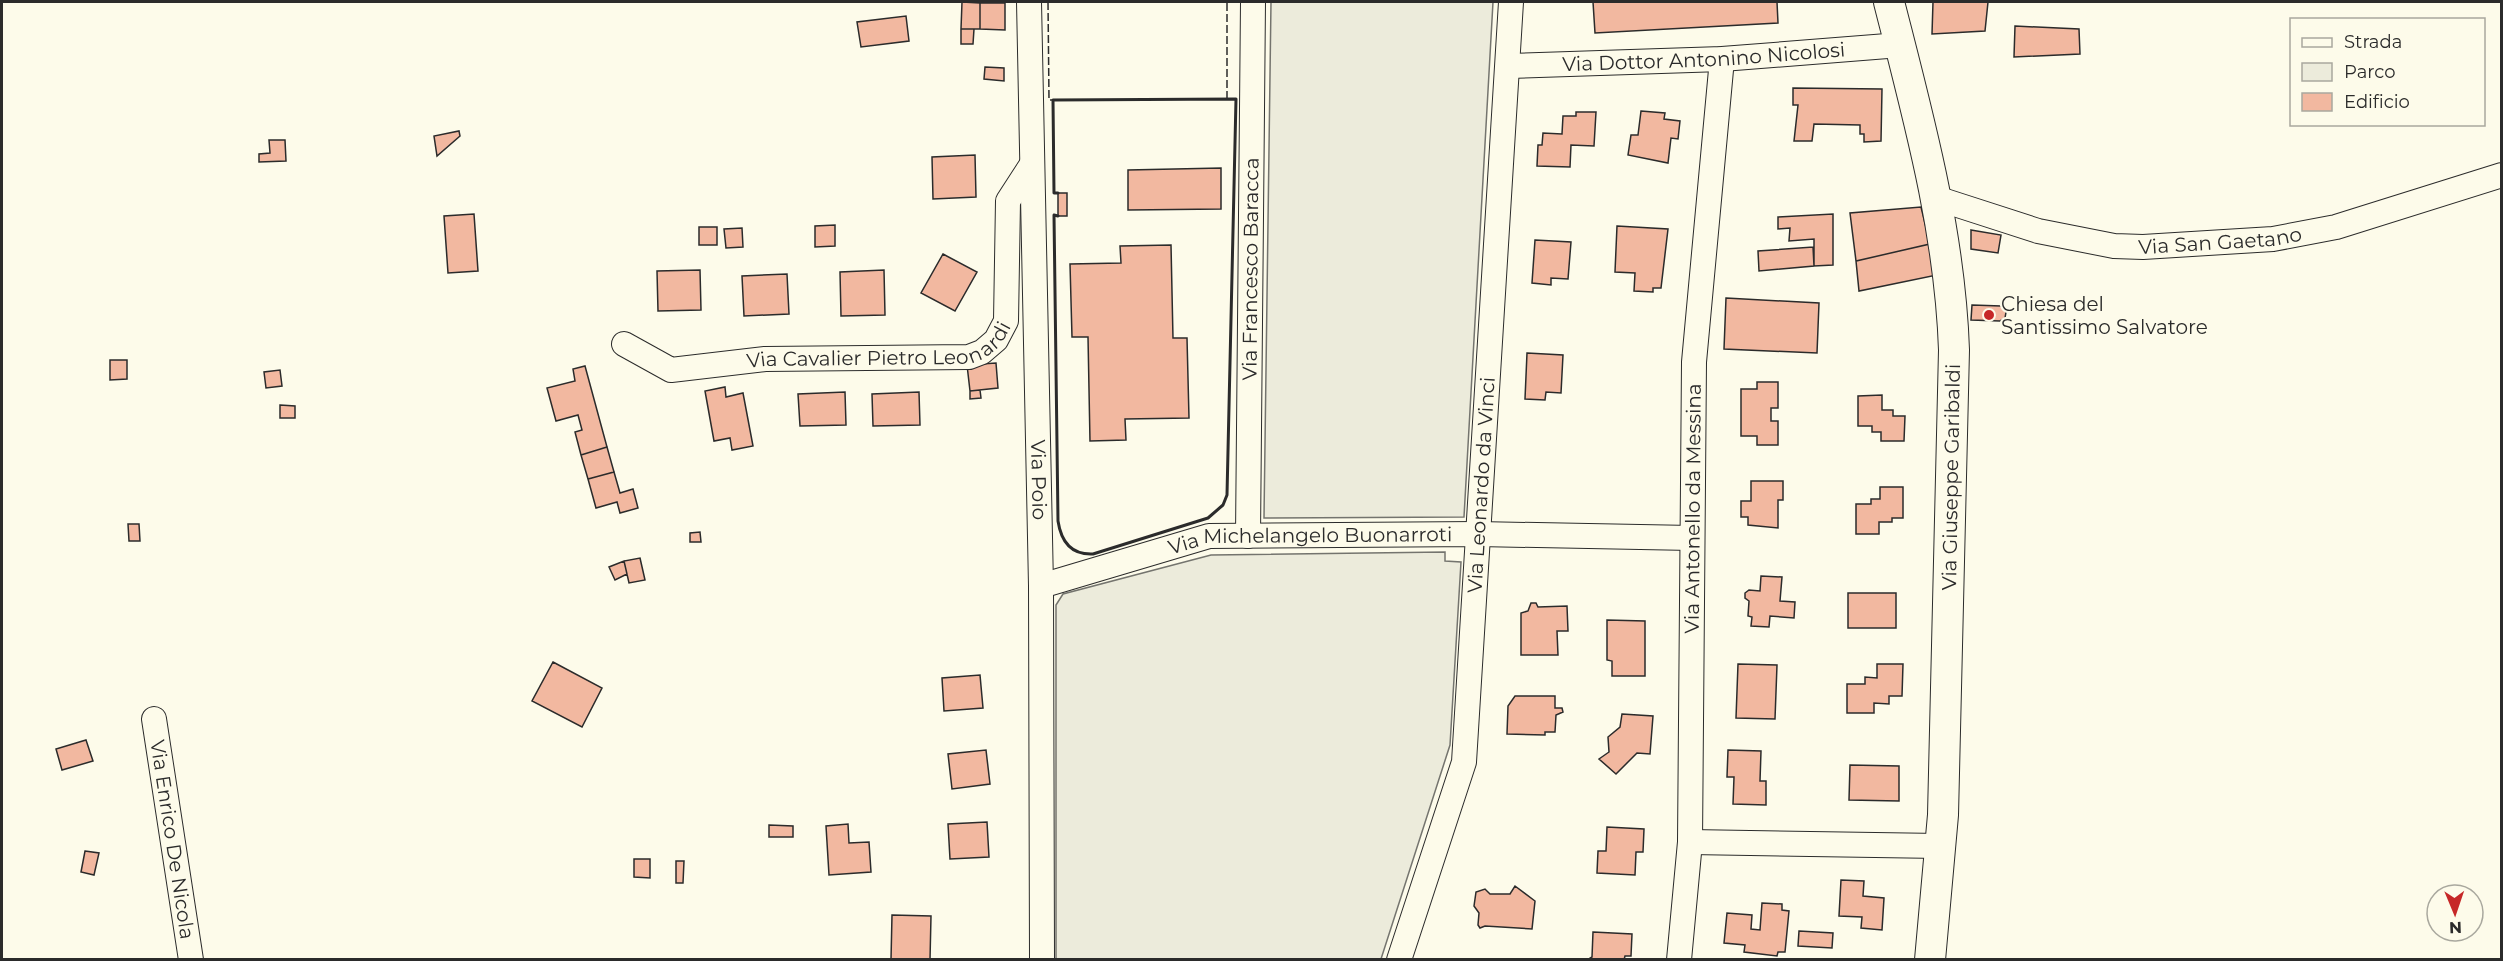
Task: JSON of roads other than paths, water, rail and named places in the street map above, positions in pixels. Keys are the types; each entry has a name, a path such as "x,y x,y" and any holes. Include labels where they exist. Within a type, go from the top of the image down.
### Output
{"main road":[{"name":"Via Giuseppe Garibaldi","path":"1889,2 1936,198 1952,292 1954,350 1940,846 1930,960"}],"street":[{"name":"Via Poio","path":"1029,2 1041,585 1042,960"},
{"name":"Via Francesco Baracca","path":"1248,536 1253,2"},
{"name":"Via Leonardo da Vinci","path":"1399,960 1464,762 1511,2"},
{"name":"Via Dottor Antonino Nicolosi","path":"1508,66 1722,59 1900,45"},
{"name":"Via Antonello da Messina","path":"1679,960 1690,842 1694,362 1722,59"},
{"name":"Via Cavalier Pietro Leonardi","path":"624,344 671,370 765,359 969,357 982,352 996,340 1006,321 1008,201 1032,164"},
{"name":"Via San Gaetano","path":"1936,198 2037,231 2114,246 2143,247 2273,239 2336,227 2502,174"},
{"name":"Via Michelangelo Buonarroti","path":"1041,585 1209,536 1478,534 1692,538"},
{"name":"Via Enrico De Nicola","path":"154,719 191,960"},
{"path":"1690,842 1940,846"}],"place":[{"name":"Chiesa del Santissimo Salvatore","path":"1989,315"}]}
